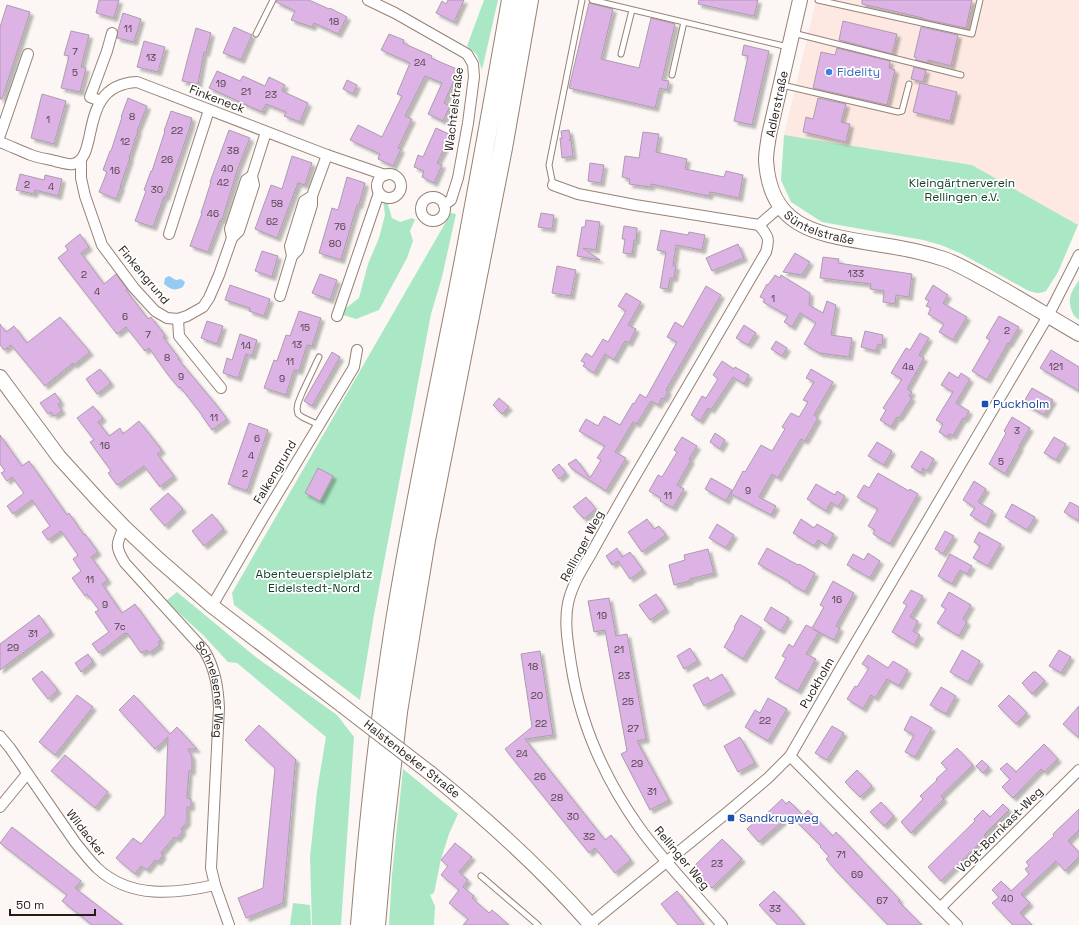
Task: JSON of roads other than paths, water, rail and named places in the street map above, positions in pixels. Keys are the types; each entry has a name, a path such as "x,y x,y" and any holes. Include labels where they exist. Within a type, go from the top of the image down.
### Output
{"highway":[{"path":"360,925 368,829 382,707 395,622 409,537 486,144 511,0"},
{"path":"376,925 384,834 398,712 426,540 503,148 530,0"}],"street":[{"name":"Wachtelstraße","path":"368,0 395,13 467,54 473,64 474,77 458,178 451,200 444,204"},
{"name":"Adlerstraße","path":"781,206 773,194 768,178 766,158 769,135 800,0"},
{"path":"101,101 90,97 112,33"},
{"path":"0,135 28,54"},
{"name":"Finkeneck","path":"81,160 88,146 95,112 101,101 108,92 117,86 137,82 327,155 385,176 392,175 398,179 401,185 400,192 391,198 384,197 379,192"},
{"path":"169,234 209,110"},
{"path":"221,388 179,336 178,319 188,316 203,307 209,298 232,238 230,230 246,180 252,176 266,132"},
{"path":"0,142 32,155 61,163 73,164 81,160"},
{"path":"280,296 292,256 290,246 304,202 312,196 327,155"},
{"name":"Finkengrund","path":"81,160 81,178 85,196 102,245 134,288 155,311 167,318 178,319"},
{"path":"337,316 379,192 377,185 381,178 385,176"},
{"path":"553,185 578,194 635,205 759,225"},
{"name":"Süntelstraße","path":"759,225 781,206 794,220 806,228 818,233 945,259 990,282 1079,334"},
{"name":"Rellinger Weg","path":"722,925 667,862 640,828 619,796 602,765 582,712 573,677 566,623 568,603 581,572 766,252 768,242 765,232 759,225"},
{"name":"Puckholm","path":"590,924 768,778 790,756 1048,316 1079,255"},
{"name":"Falkengrund","path":"215,608 263,518 354,368 356,350"},
{"path":"0,377 59,457 99,501 158,559 215,608"},
{"name":"Schnelsener Weg","path":"124,527 117,546 124,563 204,650 216,678 218,708 211,868 215,885"},
{"name":"Halstenbeker Straße","path":"215,608 430,773 470,806 518,848 552,882 590,924"},
{"name":"Wildacker","path":"0,736 10,748 82,852 98,869 112,879 143,891 155,892 193,890 215,885"},
{"path":"790,756 957,925"},
{"name":"Vogt-Bornkast-Weg","path":"940,908 1079,770"},
{"path":"0,807 27,774"},
{"path":"215,885 229,925"}],"lane":[{"path":"256,34 273,0"},
{"path":"553,185 549,165 582,0"},
{"path":"592,0 789,47"},
{"path":"818,0 972,34 980,0"},
{"path":"621,54 632,10"},
{"path":"672,75 684,22"},
{"path":"792,33 961,75"},
{"path":"781,84 898,112 902,111 908,84"},
{"path":"319,356 298,403 297,410 298,414 302,417 319,425"},
{"path":"481,876 538,925"}],"water":[{"path":"169,276 176,280 181,279 185,282 183,287 171,289 166,286 164,284 165,278"}],"place":[{"name":"Fidelity","path":"829,72"},
{"name":"Puckholm","path":"985,404"},
{"name":"Sandkrugweg","path":"731,818"}],"park label":[{"name":"Kleingärtnerverein Rellingen e.V.","path":"962,190"},
{"name":"Abenteuerspielplatz Eidelstedt-Nord","path":"314,581"}]}
